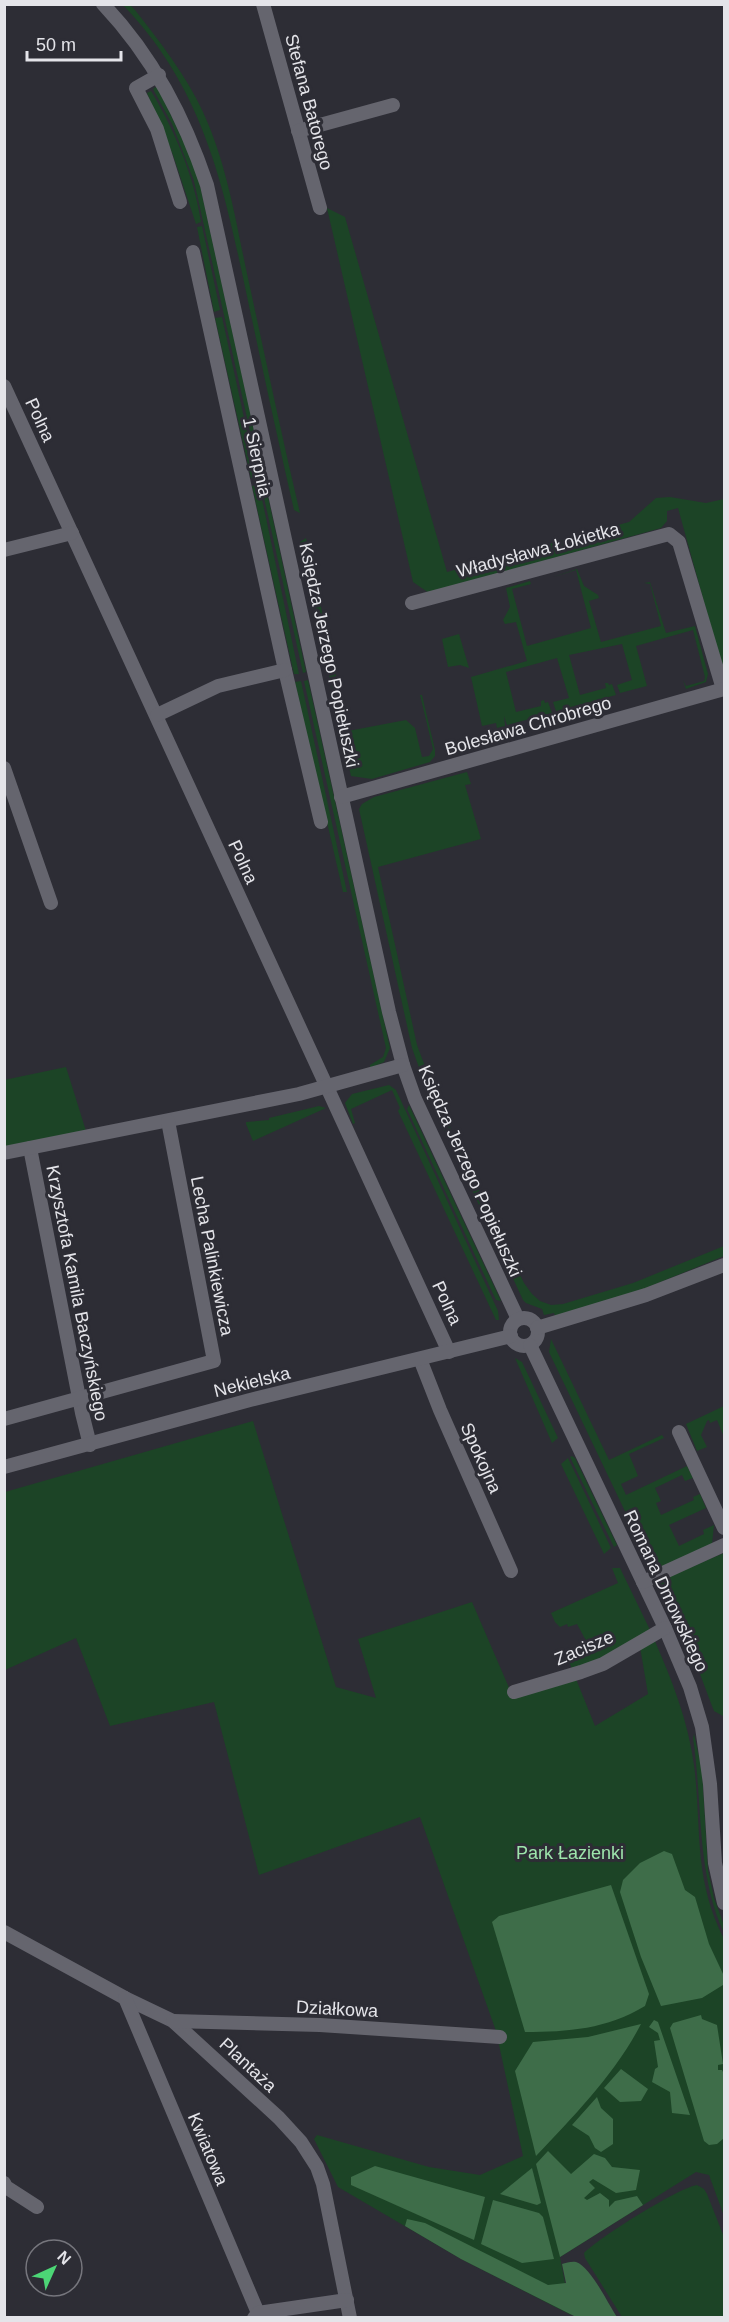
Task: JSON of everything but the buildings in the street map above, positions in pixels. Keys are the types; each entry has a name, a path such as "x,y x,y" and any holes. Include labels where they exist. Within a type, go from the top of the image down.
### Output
{"street":[{"name":"Księdza Jerzego Popiełuszki","path":"103,4 118,20 159,75 194,146 207,185 388,1012 403,1065 436,1147 519,1320"},
{"name":"Stefana Batorego","path":"263,4 320,208"},
{"path":"159,75 136,88 157,129 180,202"},
{"path":"298,131 393,105"},
{"name":"1 Sierpnia","path":"194,252 285,670 321,822"},
{"name":"Polna","path":"4,386 450,1352"},
{"path":"4,550 72,533"},
{"name":"Władysława Łokietka","path":"412,603 666,534 673,536 679,542 724,689"},
{"path":"157,715 218,686 285,670"},
{"name":"Bolesława Chrobrego","path":"341,797 724,689"},
{"path":"4,768 51,903"},
{"path":"4,1153 327,1087 403,1065"},
{"name":"Lecha Palinkiewicza","path":"4,1419 214,1361 168,1121"},
{"name":"Krzysztofa Kamila Baczyńskiego","path":"30,1148 90,1445"},
{"path":"537,1328 646,1294 724,1265"},
{"path":"519,1320 531,1321 537,1328 537,1335 530,1345 516,1344 511,1336 511,1328 519,1320"},
{"name":"Nekielska","path":"4,1467 250,1400 511,1336"},
{"name":"Romana Dmowskiego","path":"530,1345 665,1628 690,1687 702,1727 710,1784 715,1863 724,1904"},
{"name":"Spokojna","path":"420,1359 440,1410 512,1571"},
{"path":"679,1432 724,1528"},
{"path":"643,1582 724,1545"},
{"name":"Zacisze","path":"514,1692 603,1664 665,1628"},
{"name":"Plantaża","path":"4,1932 172,2021 279,2118 301,2142 317,2167 323,2184 350,2318"},
{"name":"Kwiatowa","path":"125,1998 256,2315"},
{"name":"Działkowa","path":"172,2021 320,2025 500,2037"},
{"path":"4,2183 6,2187 37,2208"},
{"path":"256,2315 347,2300"}],"green space":[{"path":"123,5 130,5 135,10 181,72 203,112 218,150 234,209 300,513 294,510 233,230 210,150 195,112 176,75 152,39"},
{"path":"157,86 190,155 199,181 264,475 260,476 194,181 172,124 153,89"},
{"path":"151,91 176,138 194,188 201,222 196,224 173,155 147,93"},
{"path":"327,208 345,217 447,572 629,522 656,498 670,497 706,503 724,499 724,674 678,508 667,511 667,521 661,528 429,593 413,582"},
{"path":"202,226 220,310 214,312 197,227"},
{"path":"222,317 257,477 251,478 215,318"},
{"path":"265,483 306,672 303,673 261,484"},
{"path":"259,485 299,674 294,674 252,486"},
{"path":"306,538 348,731 406,720 415,728 422,757 429,756 433,749 420,695 422,695 435,750 435,756 430,762 372,779 351,776 300,542"},
{"path":"577,569 584,586 599,598 589,601 601,642 661,626 650,584 644,583 650,582 666,633 695,626 708,674 706,682 686,689 683,680 686,686 704,681 705,677 693,630 636,646 647,686 620,693 617,685 632,680 622,644 569,655 580,695 606,688 605,683 608,683 612,684 616,695 556,711 553,702 569,698 557,658 506,672 516,712 541,706 541,701 544,700 545,703 548,702 552,713 507,725 504,716 505,726 497,728 496,723 482,726 471,677 527,661 516,622 505,624 503,620 510,607 506,588 530,581 531,584 512,589 527,646 591,628 576,570 553,577"},
{"path":"459,634 469,668 460,665 448,667 442,639"},
{"path":"308,680 390,1048 384,1062 370,1068 370,1065 383,1057 386,1048 304,681"},
{"path":"301,681 347,892 343,892 295,682"},
{"path":"467,772 471,784 465,785 481,839 378,867 417,1045 437,1098 524,1283 540,1301 551,1305 563,1304 633,1283 724,1246 724,1256 641,1290 556,1318 554,1313 544,1315 542,1309 523,1300 431,1101 412,1048 359,809 362,804 374,797"},
{"path":"66,1067 86,1131 5,1147 4,1080"},
{"path":"389,1085 396,1090 498,1311 499,1320 496,1320 398,1111 400,1108 392,1090 351,1109 355,1123 353,1124 345,1103 352,1094"},
{"path":"409,1105 501,1301 496,1300 407,1109"},
{"path":"319,1106 326,1108 253,1141 246,1124 246,1122 269,1120 269,1118"},
{"path":"551,1339 609,1460 662,1435 664,1438 629,1454 638,1476 621,1484 626,1495 687,1466 693,1478 685,1481 682,1475 655,1488 661,1501 656,1503 661,1515 694,1500 693,1497 700,1494 706,1508 669,1525 679,1546 704,1534 703,1530 714,1525 712,1544 654,1572 549,1352"},
{"path":"515,1358 522,1362 558,1438 552,1443"},
{"path":"724,1406 724,1437 717,1420 710,1423 709,1420 707,1421 701,1435 707,1447 697,1451 686,1424"},
{"name":"Park Łazienki","path":"253,1421 336,1687 376,1698 358,1639 472,1602 513,1697 576,1679 595,1726 648,1694 640,1647 654,1639 673,1685 688,1733 694,1765 700,1853 707,1895 724,1939 724,2216 709,2175 696,2172 560,2257 571,2315 461,2259 338,2187 314,2139 317,2135 429,2167 480,2175 523,2156 496,2031 420,1817 259,1875 214,1702 110,1726 76,1638 5,1670 5,1492"},
{"path":"572,1456 617,1545 614,1547 570,1457"},
{"path":"568,1458 611,1548 604,1554 561,1464"},
{"path":"724,1553 723,1716 714,1711 691,1650 658,1581"},
{"path":"612,1568 620,1568 650,1630 620,1651 572,1669 568,1659 590,1648 577,1624 560,1627 551,1613 618,1583"},
{"path":"694,1734 702,1770 708,1870 714,1898 724,1925 724,1933 715,1910 705,1862"},
{"path":"664,1851 672,1854 685,1890 695,1897 709,1944 724,1976 723,1985 702,1998 661,2006 641,1957 620,1892 623,1880 640,1863"},
{"path":"611,1885 649,1994 645,2006 616,2020 587,2028 525,2032 492,1922 499,1916"},
{"path":"701,2015 702,2019 717,2025 723,2064 718,2065 718,2070 722,2070 724,2074 724,2138 717,2144 709,2145 704,2141 670,2028 673,2023"},
{"path":"654,2020 658,2022 690,2115 672,2113 670,2092 652,2082 655,2069 658,2067 654,2041 660,2040 658,2033 649,2027"},
{"path":"641,2024 606,2077 536,2156 515,2071 533,2042 588,2037"},
{"path":"621,2069 648,2089 641,2101 620,2102 604,2088"},
{"path":"597,2097 601,2108 613,2119 613,2144 601,2152 595,2148 589,2136 572,2125"},
{"path":"548,2151 571,2174 594,2154 605,2158 612,2167 640,2170 636,2190 616,2193 593,2179 589,2182 595,2188 584,2198 587,2200 600,2193 609,2200 609,2207 615,2201 637,2196 643,2205 560,2257 536,2164"},
{"path":"375,2166 485,2197 474,2240 351,2185 351,2177"},
{"path":"532,2168 541,2203 537,2205 500,2194"},
{"path":"697,2185 707,2194 724,2237 724,2317 622,2317 584,2253 639,2214"},
{"path":"493,2200 539,2213 543,2217 554,2259 522,2263 481,2244"},
{"path":"407,2219 425,2223 548,2285 566,2283 562,2264 576,2262 582,2265 593,2278 617,2317 576,2317 461,2259 405,2226"}]}
